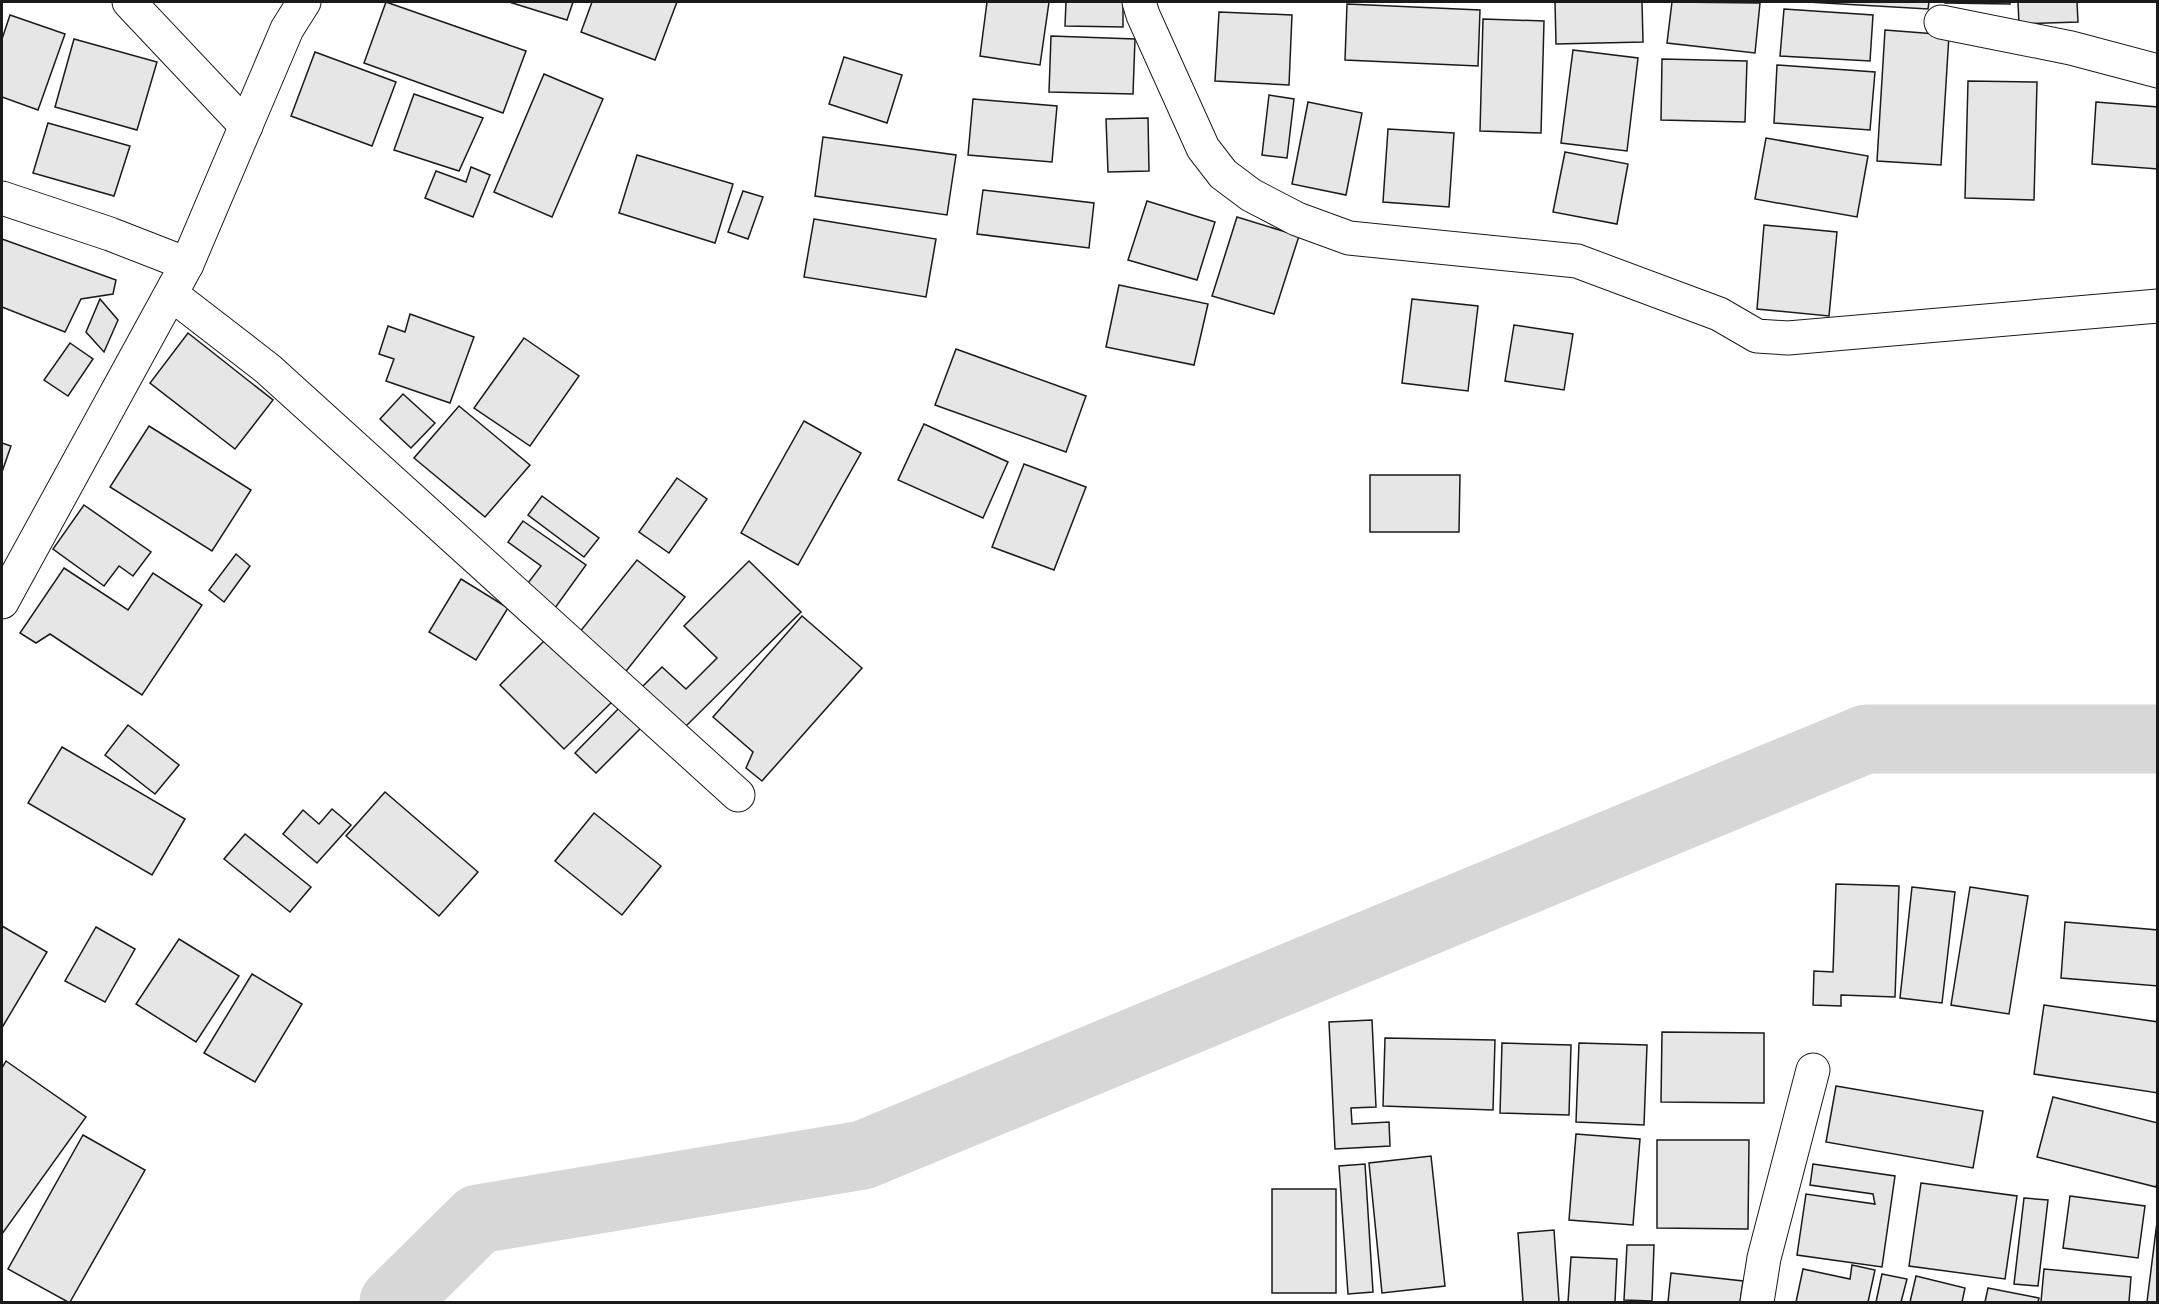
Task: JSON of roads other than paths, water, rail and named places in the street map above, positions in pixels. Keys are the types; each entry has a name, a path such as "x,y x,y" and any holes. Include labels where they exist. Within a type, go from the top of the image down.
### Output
{"street":[{"path":"129,2 246,126"},
{"path":"2,602 187,264 246,126 283,15 304,2"},
{"path":"1139,2 1203,148 1223,174 1269,205 1297,219 1349,238 1577,261 1719,314 1757,336 1778,338 2157,306"},
{"path":"1941,22 2071,48 2157,71"},
{"path":"2,198 110,234 187,264"},
{"path":"171,294 268,369 738,795"},
{"path":"1756,1302 1764,1258 1813,1070"}],"waterway":[{"path":"394,1302 478,1219 863,1155 1866,739 2158,739"}]}
